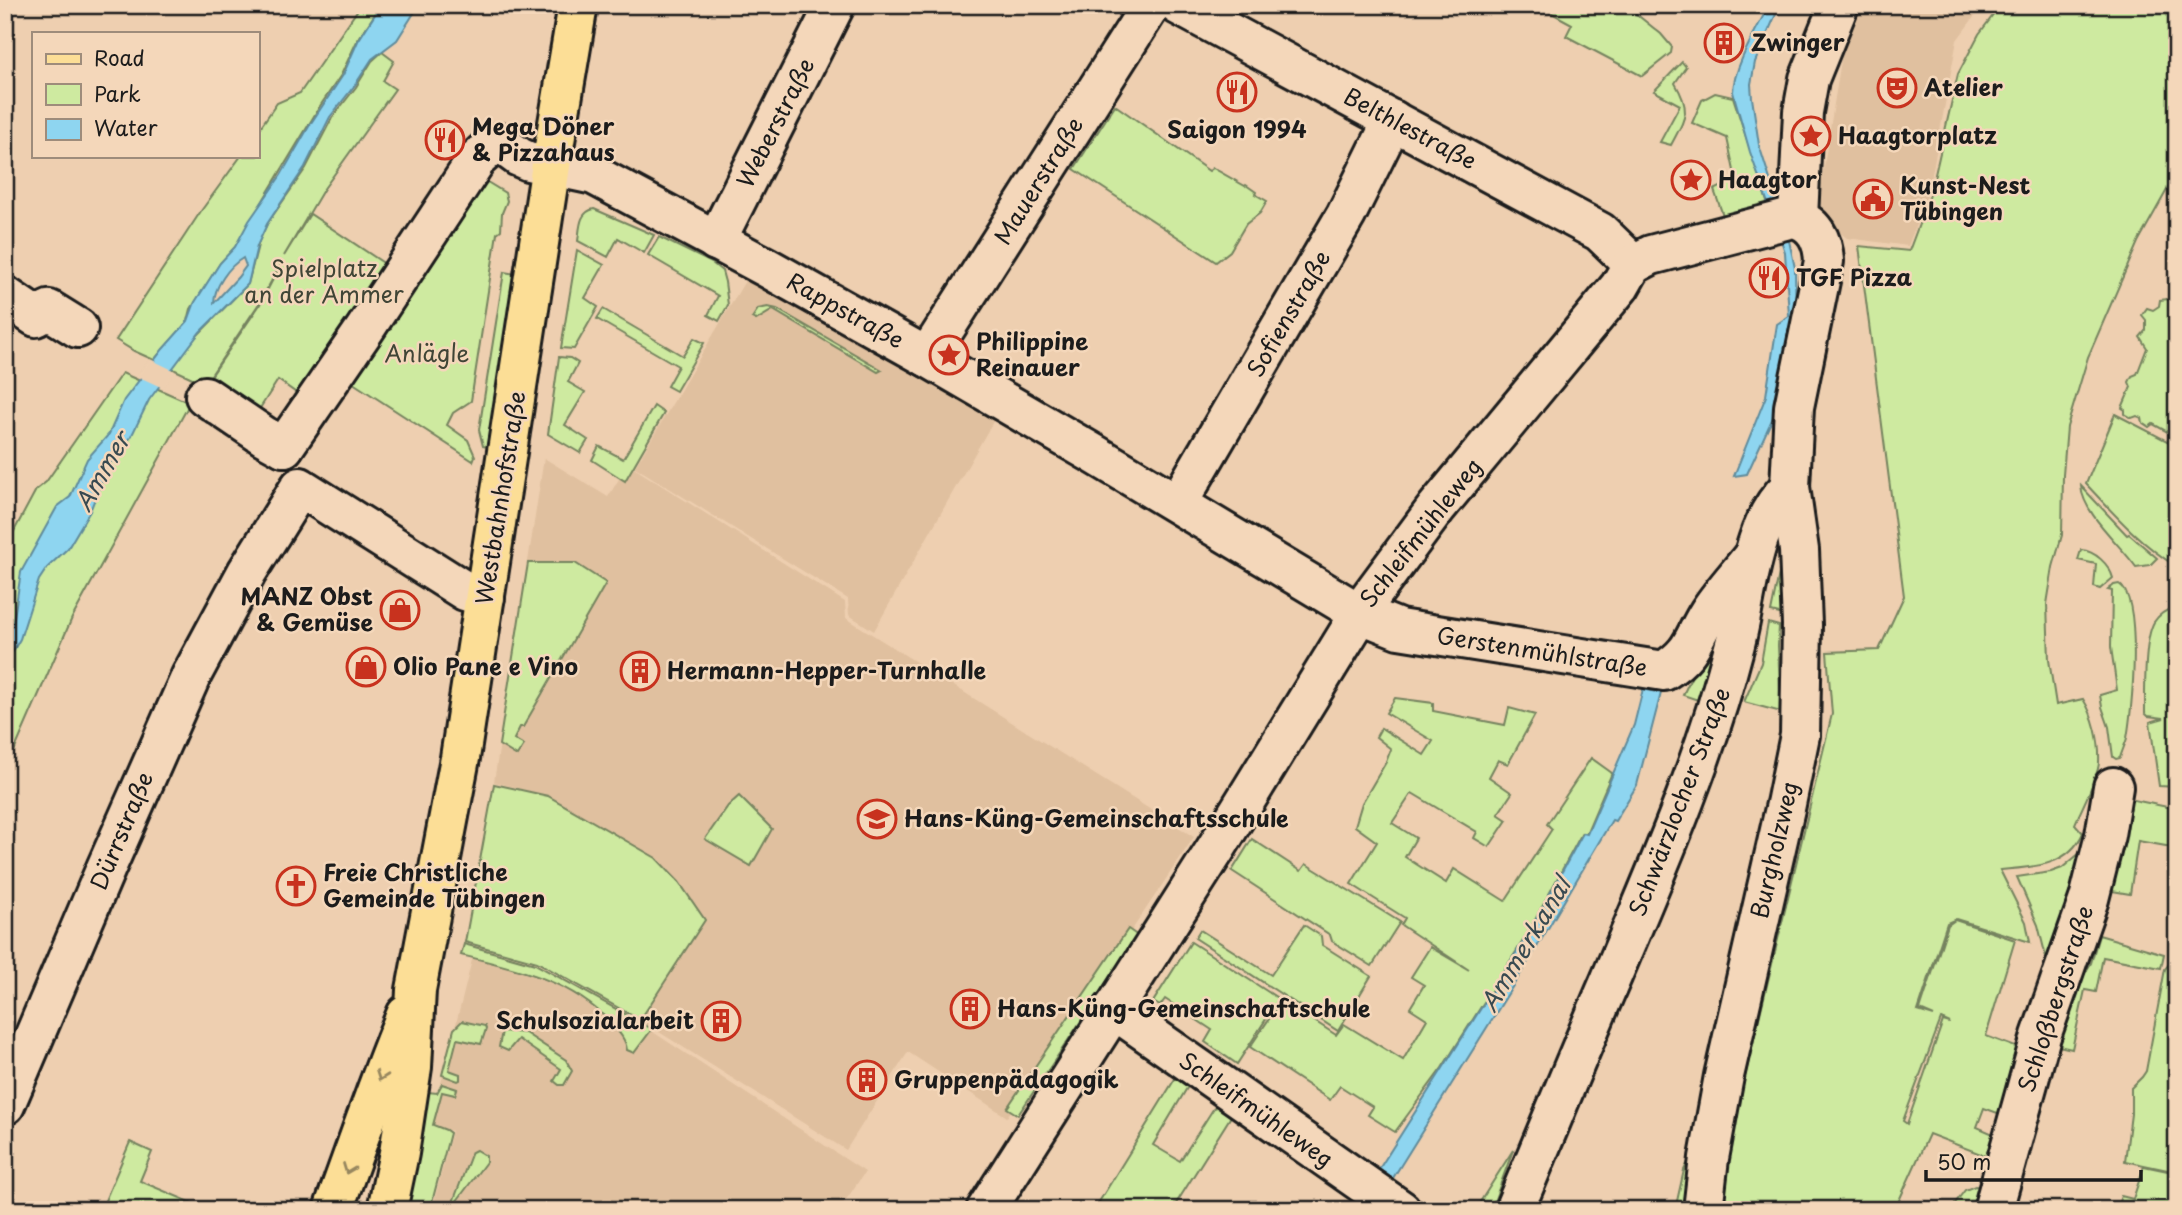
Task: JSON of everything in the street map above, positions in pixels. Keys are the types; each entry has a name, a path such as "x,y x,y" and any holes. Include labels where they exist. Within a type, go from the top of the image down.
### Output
{"main road":[{"name":"Westbahnhofstraße","path":"387,1210 412,1067 416,990 460,758 578,5"},
{"name":"Westbahnhofstraße","path":"333,1210 364,1128 380,1075 416,990"}],"street":[{"name":"Weberstraße","path":"716,241 835,5"},
{"name":"Mauerstraße","path":"927,357 1151,5"},
{"name":"Belthlestraße","path":"1178,5 1600,232 1632,265"},
{"path":"1798,218 1803,112 1809,79 1839,5"},
{"name":"Sofienstraße","path":"1178,503 1346,215 1393,120"},
{"name":"Rappstraße","path":"284,447 365,330 477,159 500,143 519,157 594,175 716,241 927,357 1178,503 1359,613"},
{"path":"1632,265 1651,255 1787,219 1798,218 1816,232 1824,249 1824,261 1794,407 1790,487"},
{"name":"Schleifmühleweg","path":"986,1210 1215,850 1359,613 1437,507 1613,295 1632,265"},
{"path":"5,296 36,317 49,310 78,328"},
{"path":"205,396 284,447 300,487 465,591 485,597"},
{"name":"Dürrstraße","path":"5,1105 197,665 238,561 300,487"},
{"name":"Schwärzlocher Straße","path":"1514,1210 1651,886 1705,747 1726,683 1743,614 1753,556 1774,508 1790,487"},
{"name":"Burgholzweg","path":"1703,1210 1709,1158 1724,1076 1800,735 1803,668 1799,550 1790,487"},
{"name":"Gerstenmühlstraße","path":"1359,613 1399,629 1664,671 1681,660 1709,613 1753,556"},
{"name":"Schloßbergstraße","path":"1993,1210 2041,1036 2089,899 2105,835 2113,787"},
{"name":"Schleifmühleweg","path":"1113,1009 1401,1210"}],"shaded area":[{"path":"1850,5 1983,5 1957,40 1929,190 1908,246 1847,238 1816,215"},
{"path":"755,264 1003,404 874,631 849,615 848,599 635,467"},
{"name":"Hans-Küng-Gemeinschaftsschule","path":"544,458 608,497 619,479 625,482 634,468 845,602 846,618 1194,837 1007,1117 908,1052 846,1150 640,1020 705,920 679,882 657,858 548,796 494,782"},
{"path":"475,948 534,965 650,1030 865,1172 839,1210 432,1210 452,1131 431,1124"}],"green space":[{"path":"361,5 381,5 235,247 220,263 191,309 188,321 154,360 116,340 201,211 240,158 259,158 259,129 277,103 300,93"},
{"path":"1537,5 1625,5 1661,34 1672,47 1671,53 1642,76 1566,36 1572,24"},
{"path":"2001,5 2177,5 2177,172 2138,242 2088,357 2067,427 2062,535 2047,604 2049,660 2056,705 2083,699 2096,729 2098,768 2075,824 2083,833 2068,853 2059,859 2036,866 2000,870 2026,922 2030,942 1956,919 1947,923 1918,1011 1934,1016 1920,1010 1948,925 1955,920 2015,940 1986,1036 2021,1049 2003,1115 1984,1108 1977,1127 1998,1136 1991,1158 1929,1134 1897,1205 1912,1210 1713,1210 1832,714 1827,652 1879,650 1904,596 1859,246 1909,251 1931,192 1958,74 1979,34","holes":["1941,1019 1950,1023 1943,1021 1907,1124 1903,1121"]},
{"name":"Spielplatz an der Ammer","path":"382,52 394,61 383,81 395,89 323,190 284,256 310,214 388,266 302,397 278,380 257,413 207,382 259,306 281,264 258,305 205,384 171,368 189,344 248,284 259,241 267,224 306,168 332,118 372,61"},
{"path":"1682,62 1686,67 1675,83 1684,101 1685,115 1671,145 1660,142 1680,105 1654,91"},
{"path":"1715,93 1733,97 1768,205 1724,218 1714,190 1736,180 1727,138 1692,123 1702,100"},
{"path":"1115,105 1209,171 1213,168 1246,185 1267,201 1260,213 1246,224 1230,251 1216,262 1074,169"},
{"name":"Anlägle","path":"479,177 505,193 507,201 502,213 501,230 497,233 471,401 453,413 447,425 468,440 475,456 473,461 350,381"},
{"path":"594,209 654,235 644,253 618,238 608,257 578,241 585,213"},
{"path":"659,237 712,263 722,271 728,305 719,321 708,315 718,296 648,255"},
{"path":"577,250 604,265 585,298 598,307 574,349 561,348"},
{"path":"504,272 516,274 489,447 483,446 479,430"},
{"path":"2168,299 2177,308 2177,437 2153,424 2149,427 2143,423 2142,418 2132,418 2125,414 2122,408 2131,387 2129,382 2132,376 2137,374 2147,348 2140,337 2146,330 2146,320 2142,315 2147,308 2153,310 2159,306 2160,300"},
{"path":"603,309 683,356 694,338 704,343 676,391 667,386 678,366 597,319"},
{"path":"758,309 777,309 882,370 878,372 773,310 756,320 752,318"},
{"path":"559,357 570,358 578,363 568,382 585,392 565,425 588,440 580,453 548,434"},
{"path":"122,373 190,403 72,618 5,772 5,548 36,490 46,482"},
{"path":"654,406 664,413 625,481 592,460 599,446 623,459"},
{"path":"2115,414 2177,446 2177,567 2139,539 2086,484"},
{"path":"2081,486 2127,535 2157,558 2150,565 2136,567 2095,518 2083,497"},
{"path":"2081,550 2096,556 2105,563 2111,573 2113,578 2100,589 2094,587 2096,564 2078,560"},
{"path":"1782,559 1788,616 1771,612"},
{"path":"528,563 575,563 606,583 523,727 520,727 514,739 524,745 517,756 499,745"},
{"path":"2119,584 2126,594 2131,610 2134,656 2127,738 2120,758 2116,759 2113,757 2109,727 2100,695 2117,690 2111,647 2112,591 2108,590"},
{"path":"2177,606 2177,787 2159,786 2150,722 2164,718 2148,716 2145,713 2145,679 2154,622 2167,610"},
{"path":"1721,613 1716,650 1698,700 1683,695"},
{"path":"1768,623 1779,626 1781,712 1744,702 1761,663"},
{"path":"1395,698 1433,703 1433,711 1505,725 1509,708 1535,715 1508,764 1498,760 1489,777 1512,793 1498,814 1507,820 1489,847 1474,838 1477,832 1412,793 1392,823 1416,838 1405,857 1446,883 1454,869 1505,901 1552,829 1547,824 1591,758 1612,773 1586,834 1582,833 1528,933 1442,1068 1395,1132 1368,1115 1373,1107 1340,1086 1330,1100 1250,1047 1282,1000 1336,1035 1344,1024 1403,1060 1427,1019 1410,1008 1424,985 1411,977 1430,947 1469,970 1401,925 1405,918 1351,884 1377,842 1355,826 1362,803 1391,749 1376,737 1381,728 1424,755 1433,741 1386,713"},
{"path":"494,784 548,796 656,858 679,882 705,920 640,1020 537,962 465,942"},
{"path":"739,796 772,829 751,866 705,839 728,806"},
{"path":"2129,799 2177,809 2177,848 2138,841 2130,894 2112,891"},
{"path":"1252,839 1301,871 1306,864 1400,922 1372,966 1232,871"},
{"path":"2087,847 2047,961 2038,925 2017,877 2062,868"},
{"path":"1304,925 1321,936 1322,945 1371,976 1338,1031 1195,938 1200,930 1271,975"},
{"path":"1128,929 1138,936 1018,1115 1007,1108"},
{"path":"2099,935 2164,954 2161,968 2103,957 2096,992 2085,990 2072,1049 2050,1044 2056,1021 2091,963"},
{"path":"1191,942 1279,999 1237,1064 1205,1042 1212,1030 1165,999 1160,1006 1153,1002"},
{"path":"464,944 535,964 652,1029 634,1053 627,1050 623,1038 610,1022 578,996 522,971 461,955"},
{"path":"2177,955 2177,1172 2125,1161 2131,1114 2131,1088 2146,1071 2165,969"},
{"path":"462,1021 485,1026 486,1029 481,1044 457,1039 449,1070 460,1074 458,1081 442,1075 454,1029"},
{"path":"502,1031 525,1033 566,1060 572,1071 564,1085 554,1081 561,1069 518,1039 508,1051 499,1047"},
{"path":"1178,1074 1190,1083 1153,1145 1180,1161 1217,1103 1233,1113 1172,1210 1094,1210"},
{"path":"442,1084 457,1089 455,1095 442,1092 433,1125 450,1133 432,1202 429,1210 406,1210 425,1102 428,1092 437,1093"},
{"path":"1699,1140 1688,1210 1675,1210 1684,1170"},
{"path":"130,1142 152,1152 140,1181 209,1210 101,1210"},
{"path":"476,1150 486,1156 486,1162 450,1210 472,1152"},
{"path":"1513,1150 1491,1210 1475,1210"},
{"path":"2144,1166 2177,1173 2177,1210 2116,1210 2121,1196 2133,1199"},
{"path":"1975,1186 1983,1187 1976,1210 1950,1210 1965,1190"}],"water":[{"name":"Ammer","path":"381,5 419,5 397,40 372,59 330,117 305,167 267,224 257,246 248,284 200,332 149,400 131,437 107,468 90,511 68,548 47,568 39,580 20,639 5,665 5,638 13,624 21,572 57,507 70,497 87,459 109,434 124,400 188,321 195,302 220,263 235,247 343,75 358,41","holes":["243,258 246,266 238,277 214,303 219,284 228,272"]},
{"path":"1769,5 1780,5 1755,62 1751,84 1752,98 1759,145 1788,236 1795,268 1796,327 1781,400 1747,474 1734,476 1766,396 1777,324 1789,316 1785,252 1750,152 1733,92 1741,60"},
{"name":"Ammerkanal","path":"1643,689 1661,693 1637,785 1615,821 1612,820 1534,952 1373,1210 1353,1210 1528,934 1583,833 1587,834 1634,725"}],"pier":[{"path":"150,359 175,371 163,388 137,376"}],"place":[{"name":"Zwinger","path":"1724,43"},
{"name":"Atelier","path":"1897,88"},
{"name":"Saigon 1994","path":"1237,92"},
{"name":"Haagtorplatz","path":"1811,136"},
{"name":"Mega Döner & Pizzahaus","path":"445,140"},
{"name":"Haagtor","path":"1691,180"},
{"name":"Kunst-Nest Tübingen","path":"1873,199"},
{"name":"TGF Pizza","path":"1769,278"},
{"name":"Philippine Reinauer","path":"949,355"},
{"name":"MANZ Obst & Gemüse","path":"400,610"},
{"name":"Olio Pane e Vino","path":"366,667"},
{"name":"Hermann-Hepper-Turnhalle","path":"640,671"},
{"name":"Hans-Küng-Gemeinschaftsschule","path":"877,819"},
{"name":"Freie Christliche Gemeinde Tübingen","path":"296,886"},
{"name":"Hans-Küng-Gemeinschaftschule","path":"970,1009"},
{"name":"Schulsozialarbeit","path":"721,1021"},
{"name":"Gruppenpädagogik","path":"867,1080"}]}
